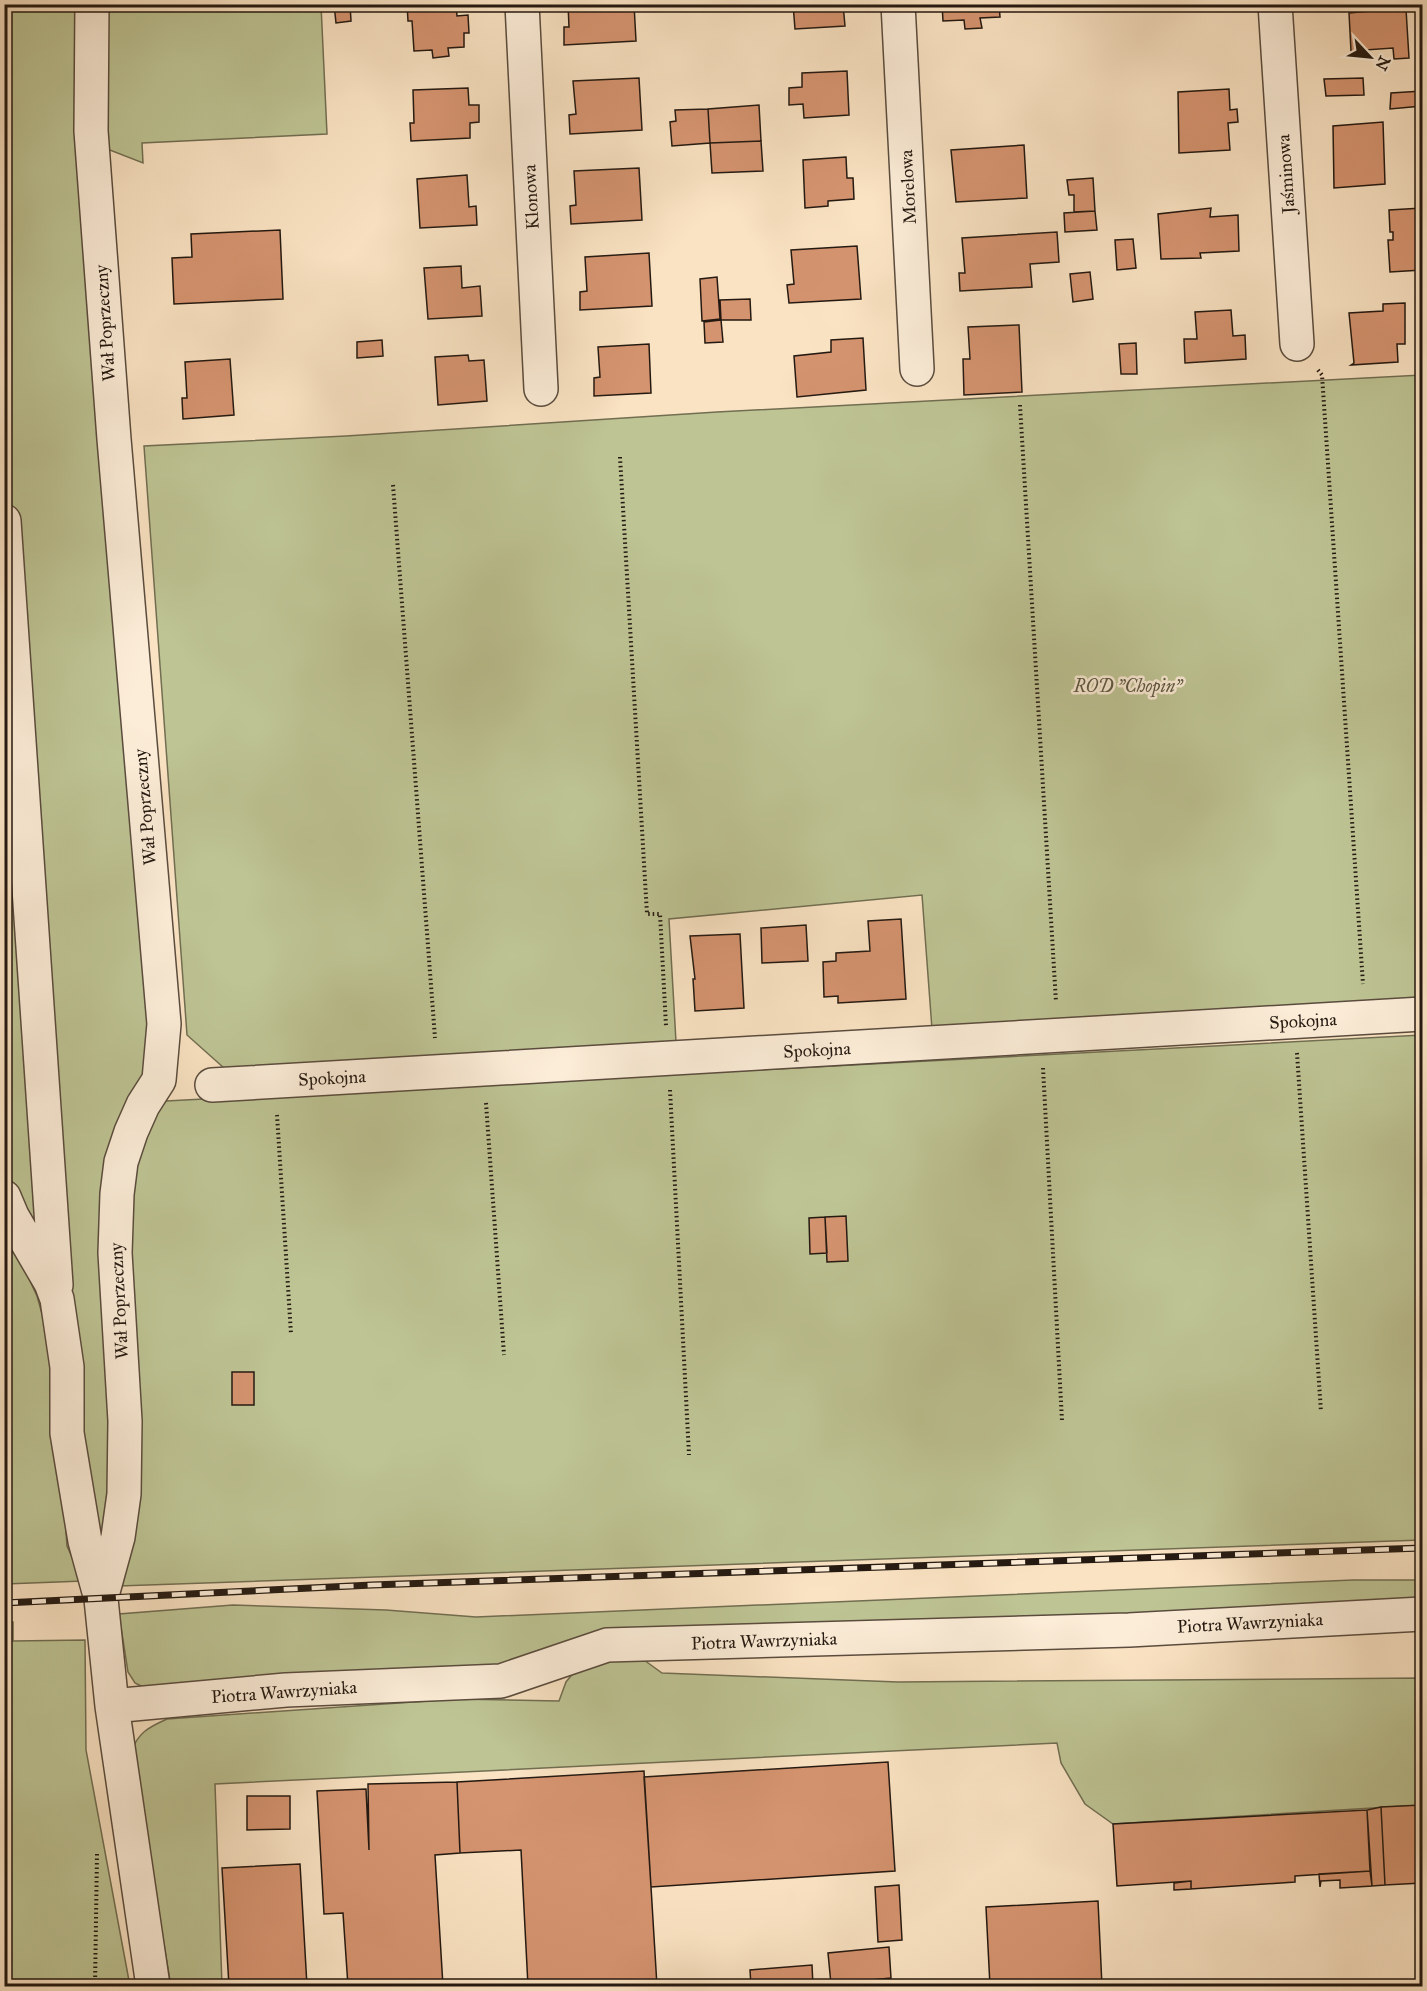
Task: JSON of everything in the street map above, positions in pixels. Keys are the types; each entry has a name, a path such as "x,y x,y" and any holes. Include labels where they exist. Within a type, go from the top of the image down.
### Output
{"street":[{"name":"Wał Poprzeczny","path":"93,4 91,131 114,439 164,1024 159,1080 143,1105 131,1132 122,1162 117,1194 116,1253 125,1420 124,1494 118,1537 101,1599"},
{"name":"Klonowa","path":"522,4 540,389"},
{"name":"Morelowa","path":"898,4 917,369"},
{"name":"Jaśminowa","path":"1275,4 1297,344"},
{"path":"4,521 57,1299 67,1367 67,1433 85,1541 101,1599 112,1706 153,1986"},
{"name":"Spokojna","path":"212,1085 1422,1014"},
{"path":"4,1197 12,1216 51,1283 57,1299"},
{"name":"Piotra Wawrzyniaka","path":"112,1706 286,1690 501,1681 606,1645 1129,1630 1422,1614"}],"path":[{"path":"1297,344 1322,375 1365,1017"},
{"path":"1020,405 1050,1036 1062,1421"},
{"path":"620,457 647,914 660,914 689,1455"},
{"path":"393,485 438,1072"},
{"path":"1295,1022 1321,1412"},
{"path":"483,1069 504,1355"},
{"path":"275,1081 291,1334"}],"green space":[{"path":"4,5 92,5 164,1024 127,1115 116,1421 102,1556 76,1421 5,1167"},
{"path":"100,5 321,5 327,134 142,143 143,163 102,147"},
{"name":"ROD \"Chopin\"","path":"1422,375 1422,1000 932,1029 922,895 669,919 676,1042 224,1068 187,1035 144,446 346,436 717,412"},
{"path":"1422,1035 1422,1540 119,1586 127,1180 154,1107 166,1101"},
{"path":"4,1225 37,1296 54,1357 67,1546 83,1581 5,1584"},
{"path":"1353,1580 1422,1580 1422,1605 694,1626 479,1673 149,1690 135,1683 128,1672 119,1614 233,1605 386,1610 476,1617"},
{"path":"5,1622 13,1622 13,1641 85,1640 86,1750 130,1986 5,1986"},
{"path":"644,1660 662,1673 898,1682 1422,1678 1422,1805 1113,1824 1085,1804 1061,1763 1057,1743 215,1784 222,1986 171,1986 131,1753 137,1740 149,1728 167,1719 457,1699 559,1701 566,1682 583,1661"}],"building":[{"path":"334,4 350,4 351,21 336,23"},
{"path":"407,4 456,4 457,16 468,15 469,33 464,33 464,47 448,48 449,56 433,58 432,50 414,51 412,21 408,21"},
{"path":"568,4 634,4 636,41 564,45 564,27 569,27"},
{"path":"793,4 843,4 845,26 795,29"},
{"path":"942,4 999,4 1000,17 980,18 982,28 965,29 964,20 943,21"},
{"path":"1370,4 1386,4 1386,10 1406,9 1409,58 1394,59 1393,48 1351,51 1349,13 1370,11"},
{"path":"847,71 849,115 804,118 803,104 789,105 789,88 802,87 802,73"},
{"path":"639,78 642,130 570,134 569,115 576,114 573,81"},
{"path":"1363,78 1364,95 1326,96 1324,79"},
{"path":"468,88 469,105 479,105 479,122 470,123 470,138 411,141 410,123 414,123 413,90"},
{"path":"1229,89 1230,110 1237,109 1238,122 1228,123 1230,150 1179,153 1178,92"},
{"path":"1422,91 1422,106 1390,109 1391,93"},
{"path":"759,105 761,141 710,143 708,109"},
{"path":"708,109 710,143 672,146 670,122 676,121 675,110"},
{"path":"1383,122 1385,184 1334,188 1333,126"},
{"path":"761,141 763,171 712,173 710,143"},
{"path":"1024,145 1027,198 956,202 951,150"},
{"path":"846,157 847,178 853,178 854,199 828,201 828,206 805,208 803,160"},
{"path":"639,168 642,220 571,224 570,206 576,205 574,171"},
{"path":"467,175 469,207 476,206 477,225 420,228 417,179"},
{"path":"1093,178 1095,211 1074,212 1074,195 1069,195 1067,180"},
{"path":"1211,208 1210,217 1238,215 1239,251 1200,253 1201,258 1161,259 1158,214"},
{"path":"1422,208 1422,270 1390,272 1388,240 1393,240 1393,232 1390,232 1389,210"},
{"path":"1095,211 1097,230 1065,232 1064,213"},
{"path":"280,230 283,299 174,304 172,258 192,257 191,234"},
{"path":"1057,232 1059,262 1030,264 1032,287 960,291 959,273 965,273 962,238"},
{"path":"1133,239 1136,268 1117,270 1115,240"},
{"path":"857,246 861,299 789,303 787,285 794,284 791,250"},
{"path":"649,253 652,306 580,310 580,292 587,291 585,257"},
{"path":"461,266 462,288 480,286 482,316 428,319 424,268"},
{"path":"1090,272 1093,299 1073,302 1070,274"},
{"path":"717,277 720,319 702,321 700,279"},
{"path":"750,299 751,320 721,320 720,300"},
{"path":"1405,303 1405,344 1397,344 1398,362 1351,365 1354,363 1349,313 1383,311 1383,304"},
{"path":"1231,310 1233,336 1245,335 1246,359 1185,363 1184,339 1197,339 1195,312"},
{"path":"721,320 723,342 705,343 704,322"},
{"path":"1019,325 1022,392 964,395 963,359 970,359 968,327"},
{"path":"863,338 866,390 797,397 794,356 831,352 831,340"},
{"path":"382,340 383,356 357,358 357,342"},
{"path":"1136,343 1137,374 1121,374 1119,344"},
{"path":"649,344 651,393 594,396 594,378 600,377 598,347"},
{"path":"468,355 469,361 484,360 487,401 438,405 435,357"},
{"path":"230,359 234,415 183,419 182,398 187,398 185,362"},
{"path":"901,919 906,999 838,1003 838,996 824,997 823,962 836,961 836,953 870,951 868,921"},
{"path":"806,925 808,961 762,963 761,928"},
{"path":"740,934 744,1008 695,1011 693,979 695,979 690,936"},
{"path":"846,1216 848,1261 827,1262 825,1217"},
{"path":"825,1217 827,1253 810,1254 809,1218"},
{"path":"232,1372 254,1372 254,1405 232,1405"},
{"path":"888,1762 895,1871 651,1887 644,1777"},
{"path":"644,1771 657,1986 528,1986 521,1850 460,1853 457,1782"},
{"path":"457,1782 460,1853 435,1855 443,1986 348,1986 343,1913 324,1914 317,1791 366,1789 369,1850 368,1784"},
{"path":"247,1796 290,1796 290,1829 247,1830"},
{"path":"1422,1805 1422,1883 1385,1885 1381,1807"},
{"path":"1381,1807 1385,1885 1372,1886 1367,1810"},
{"path":"1367,1810 1370,1871 1295,1876 1295,1882 1191,1889 1191,1881 1117,1886 1113,1824"},
{"path":"300,1864 307,1986 229,1986 222,1868"},
{"path":"1370,1871 1372,1886 1340,1888 1340,1880 1321,1881 1320,1887 1319,1874"},
{"path":"1191,1881 1191,1889 1174,1890 1174,1883"},
{"path":"899,1885 902,1940 878,1942 875,1887"},
{"path":"1098,1901 1102,1986 990,1986 986,1907"},
{"path":"889,1947 891,1978 831,1984 828,1953"},
{"path":"812,1965 813,1986 751,1986 750,1970"}],"railway":[{"path":"4,1603 372,1585 1422,1548"}]}
